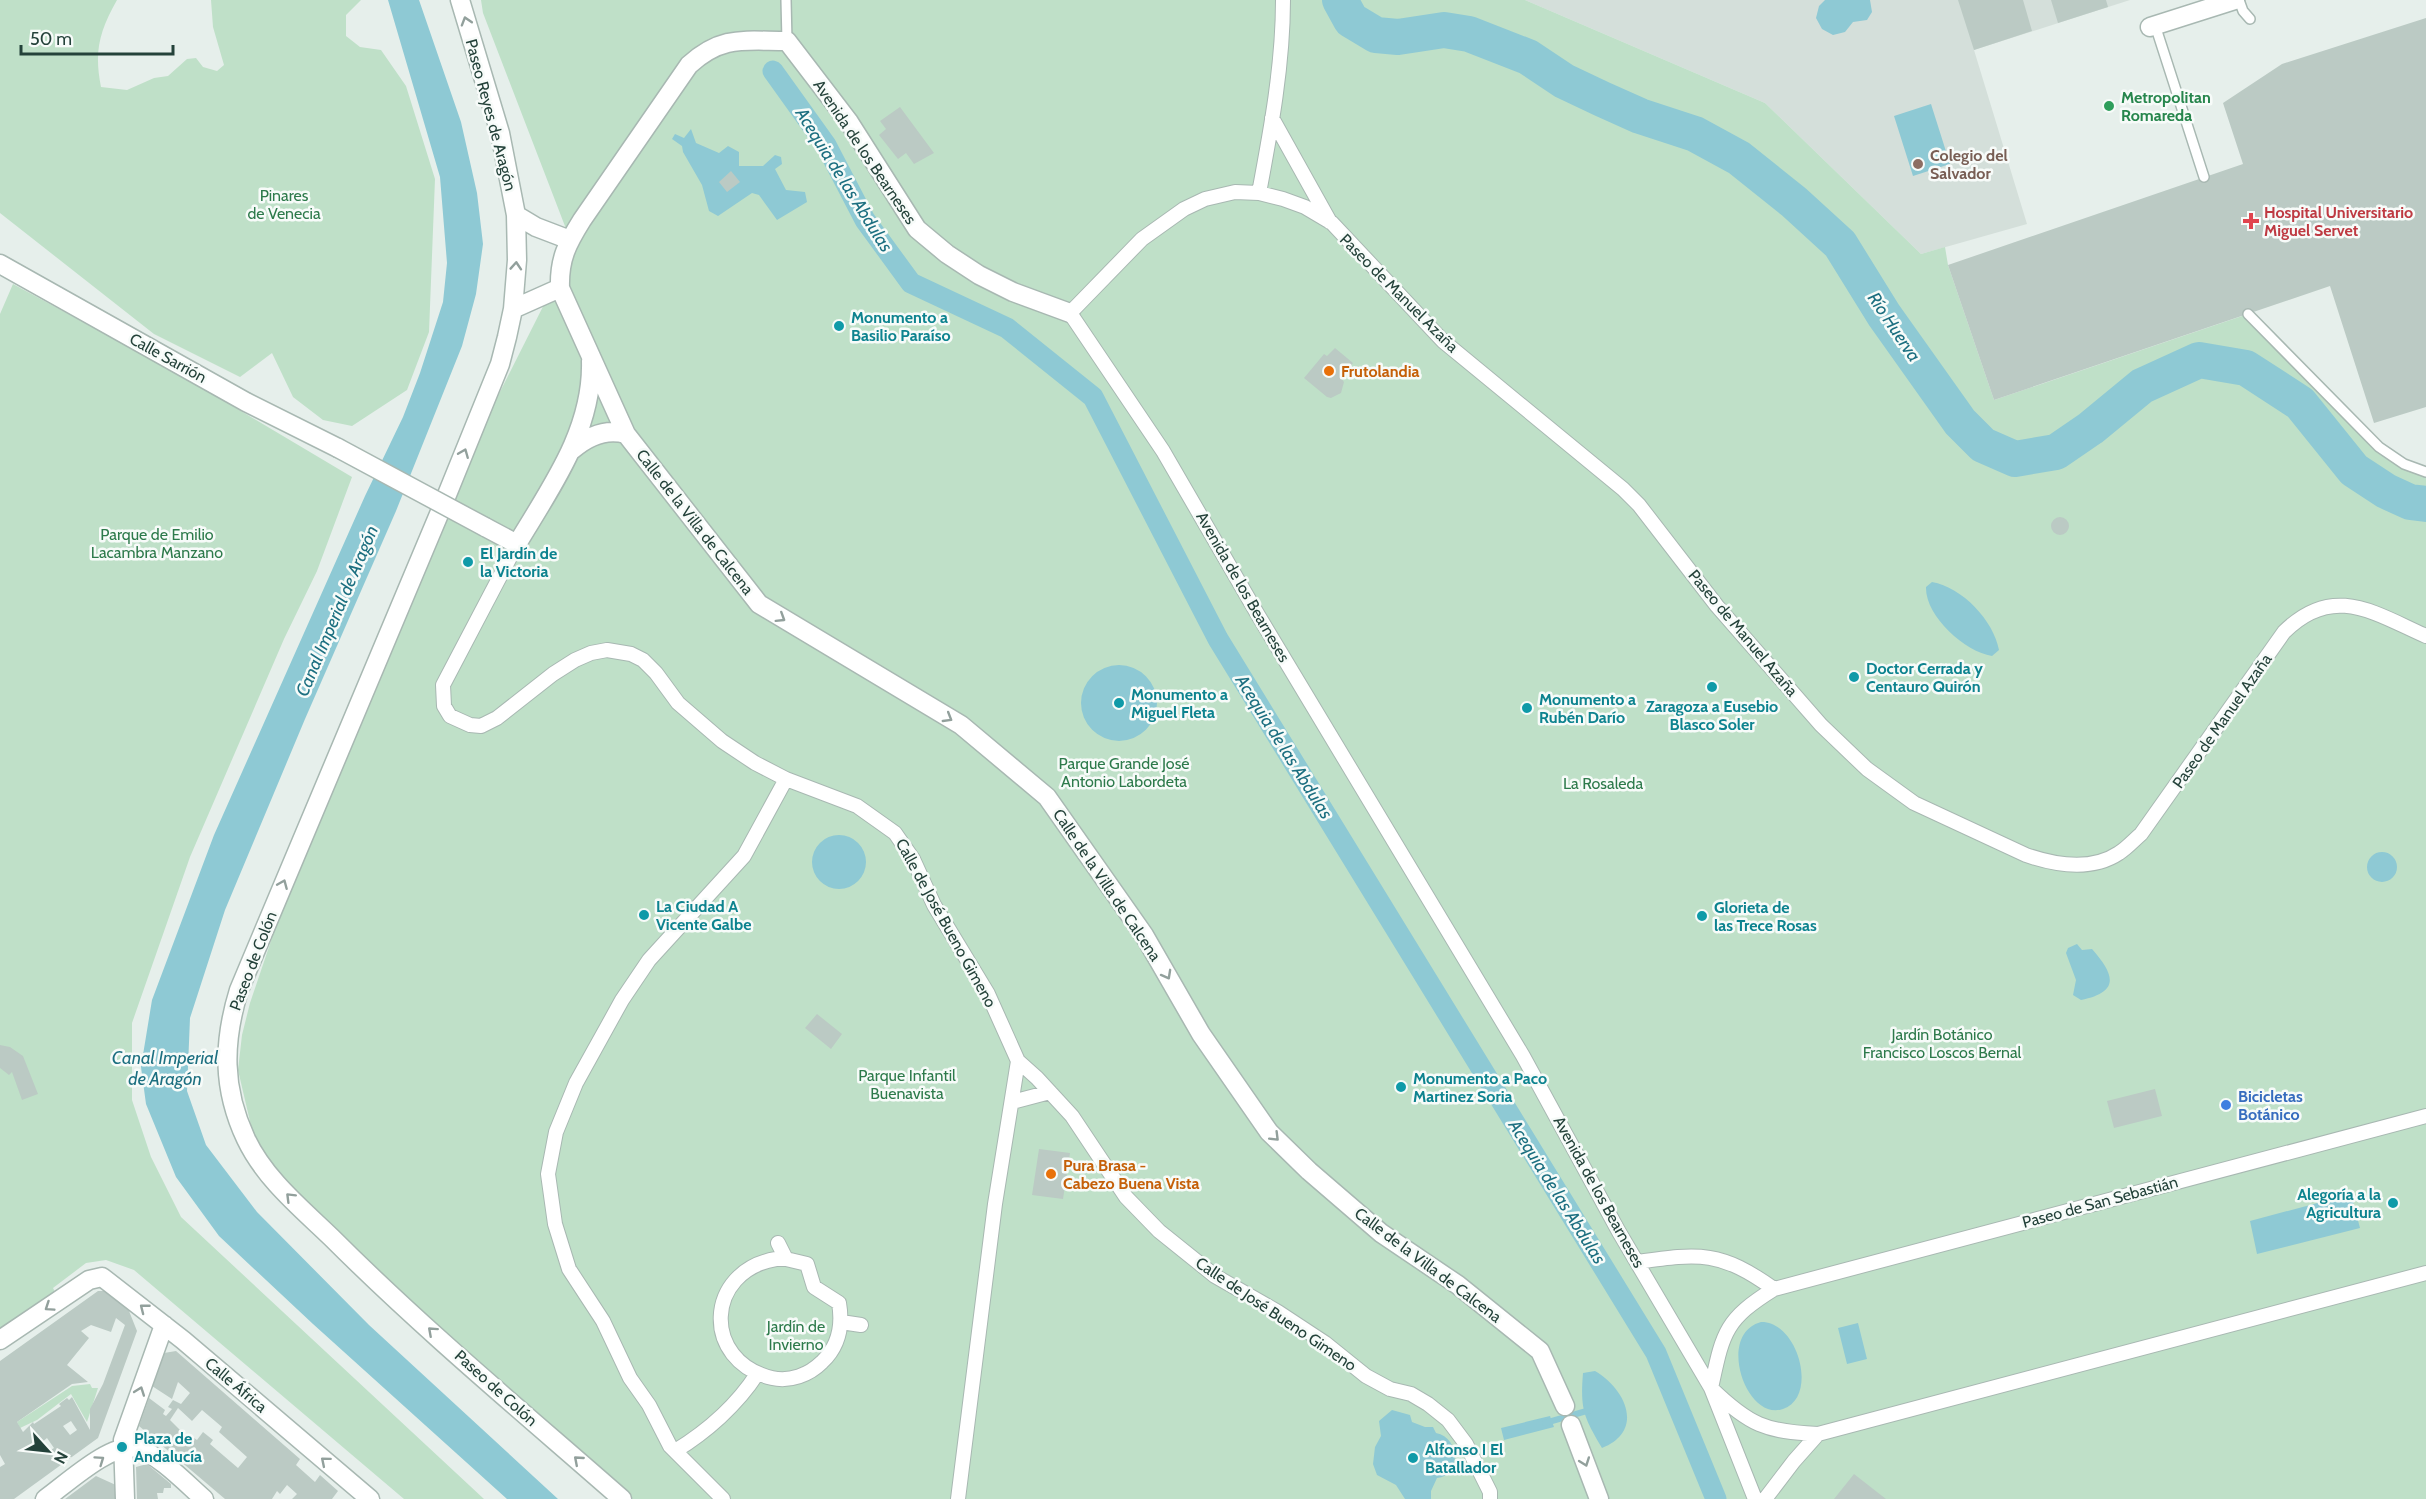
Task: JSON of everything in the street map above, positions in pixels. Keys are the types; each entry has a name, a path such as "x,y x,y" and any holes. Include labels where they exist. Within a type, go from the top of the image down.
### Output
{"street":[{"name":"Paseo Reyes de Aragón","path":"442,507 500,364 513,309 517,260 516,215 500,133 460,0"},
{"path":"1259,193 1272,118 1283,30 1283,0"},
{"path":"2152,26 2237,0"},
{"path":"591,356 560,288 560,269 570,240 688,65 702,53 729,41 787,41"},
{"name":"Avenida de los Bearneses","path":"787,41 849,122 916,229 947,254 979,275 1013,292 1070,313 1162,451 1523,1056 1619,1232 1711,1388 1755,1499"},
{"path":"1272,118 1332,224"},
{"name":"Paseo de Manuel Azaña","path":"1070,313 1142,239 1184,209 1205,200 1235,192 1259,193 1283,198 1305,207 1332,224 1443,341 1631,497 1725,615 1821,725 1866,769 1914,803 2026,855 2046,861 2085,864 2118,854 2128,846 2153,819 2284,632 2309,612 2346,604 2366,609 2426,636"},
{"path":"516,215 536,227 570,240"},
{"name":"Calle Sarrión","path":"1,267 246,402 518,544"},
{"path":"513,309 560,288"},
{"name":"Calle de la Villa de Calcena","path":"591,356 626,434 759,604 961,725 1047,797 1144,935 1201,1034 1269,1132 1309,1171 1381,1233 1458,1285 1540,1351 1565,1406"},
{"name":"Calle de José Bueno Gimeno","path":"591,356 590,389 584,417 572,450 518,544 443,685 444,706 450,716 459,722 481,726 497,718 574,660 591,653 618,650 643,660 656,673 678,703 723,741 755,763 786,779 857,806 895,833 913,859 934,905 988,994 1018,1061 1072,1116 1126,1197 1159,1231 1215,1276 1278,1312 1325,1343 1366,1376 1390,1389 1411,1394 1448,1420 1466,1444 1490,1492 1490,1499"},
{"name":"Calle de la Villa de Calcena","path":"572,450 582,442 602,433 613,431 626,434"},
{"name":"Paseo de Colón","path":"442,507 239,990 229,1022 227,1077 245,1138 259,1163 275,1182 368,1274 622,1499"},
{"path":"723,1499 675,1451 662,1433 649,1405 630,1377 603,1321 569,1269 555,1224 548,1174 550,1153 556,1132 576,1083 622,1000 650,960 744,856 786,779"},
{"path":"958,1499 995,1204 1018,1061"},
{"path":"1012,1102 1050,1092"},
{"name":"Paseo de San Sebastián","path":"1711,1388 1719,1348 1728,1329 1739,1313 1774,1289 2426,1116"},
{"path":"778,1243 786,1258"},
{"path":"1638,1262 1699,1255 1721,1259 1748,1272 1774,1289"},
{"path":"786,1258 808,1260 814,1287 842,1299 841,1322 838,1337 828,1357 811,1371 789,1379 778,1379 757,1374 739,1362 727,1346 721,1325 722,1304 731,1285 746,1269 765,1260 786,1258"},
{"path":"1711,1388 1739,1414 1755,1423 1794,1433 1818,1434 2426,1273"},
{"name":"Calle África","path":"0,1340 89,1280 99,1276 112,1283 164,1324 370,1499"},
{"path":"841,1322 861,1325"},
{"path":"125,1499 122,1447 164,1324"},
{"path":"675,1451 694,1439 746,1391 757,1374"},
{"path":"1572,1425 1599,1499"},
{"path":"1766,1499 1794,1461 1818,1434"},
{"path":"45,1499 122,1447 142,1450 204,1499"},
{"path":"180,1479 181,1499"}],"lane":[{"path":"786,0 787,41"},
{"path":"2237,0 2250,19"},
{"path":"2152,26 2204,177"},
{"path":"2248,314 2379,447 2404,464 2426,472"}],"shaded area":[{"name":"Colegio del Salvador","path":"1525,0 2130,0 1974,50 2027,224 1921,254 1765,103"}],"green space":[{"name":"Pinares de Venecia","path":"0,0 117,0 102,32 98,53 99,75 101,87 127,90 154,78 168,76 187,59 196,58 203,67 217,71 224,65 213,27 211,0 361,0 346,15 346,36 360,47 381,50 406,86 435,179 429,332 407,390 352,426 323,420 293,397 272,353 240,377 154,334 0,213"},
{"name":"Parque Grande José Antonio Labordeta","path":"481,0 1525,0 1765,103 1921,254 1945,247 1948,265 1994,400 2248,314 2379,447 2426,472 2426,1499 633,1499 372,1275 271,1169 252,1130 238,1070 242,1035 250,1003 275,929 400,627 457,477 573,247 483,13"},
{"name":"Parque de Emilio Lacambra Manzano","path":"13,284 177,373 352,477 317,571 284,639 190,857 132,1023 132,1100 151,1157 181,1217 484,1499 404,1499 134,1270 106,1260 86,1263 53,1288 55,1292 0,1329 0,314"},
{"path":"90,1384 92,1388 98,1388 87,1422 71,1394 37,1420 20,1428 17,1422 72,1386"}],"water":[{"name":"Canal Imperial de Aragón","path":"388,0 419,0 461,122 477,193 483,244 476,294 462,346 396,511 225,910 190,1018 187,1091 206,1145 257,1212 369,1325 558,1499 507,1499 219,1236 176,1177 146,1104 141,1067 152,1000 214,835 365,496 403,417 443,302 447,263 440,177"},
{"path":"1825,0 1870,0 1872,12 1867,20 1853,22 1845,32 1833,35 1822,29 1816,18 1819,6"},
{"path":"1931,104 1950,164 1913,176 1894,116"},
{"path":"691,129 696,143 719,153 728,146 739,152 739,166 763,166 775,155 781,157 782,164 775,169 786,190 805,192 807,202 777,220 759,195 752,193 718,216 709,211 702,185 683,152 682,146 672,139 675,134 684,138"},
{"path":"1932,582 1954,591 1975,607 1991,628 1999,650 1992,656 1981,653 1970,648 1948,631 1939,621 1927,598 1926,587"},
{"path":"1119,665 1134,668 1146,676 1154,688 1157,703 1154,718 1146,730 1134,738 1119,741 1104,738 1092,730 1084,718 1081,703 1084,688 1092,676 1104,668"},
{"path":"834,835 844,835 854,839 862,847 866,862 862,877 854,885 844,889 834,889 824,885 816,877 812,867 812,857 816,847 824,839"},
{"path":"2382,852 2392,857 2397,867 2392,877 2382,882 2372,877 2367,867 2372,857"},
{"path":"2077,944 2082,950 2092,949 2109,974 2110,981 2108,987 2102,992 2094,997 2081,1000 2073,995 2076,980 2066,953 2068,948"},
{"path":"2351,1194 2360,1228 2257,1254 2250,1221"},
{"path":"1761,1322 1774,1325 1785,1333 1794,1346 1799,1361 1802,1376 1800,1390 1794,1402 1783,1409 1770,1409 1758,1403 1748,1390 1741,1375 1738,1358 1740,1342 1748,1330"},
{"path":"1858,1323 1867,1359 1847,1364 1838,1328"},
{"path":"1595,1371 1615,1388 1626,1410 1627,1421 1615,1441 1602,1448 1587,1420 1582,1396 1583,1373"},
{"path":"1392,1410 1410,1415 1412,1422 1425,1427 1433,1427 1436,1433 1444,1436 1454,1449 1454,1464 1445,1476 1437,1478 1431,1491 1431,1499 1405,1499 1396,1485 1377,1475 1373,1464 1375,1447 1381,1436 1379,1421"},
{"path":"1550,1416 1554,1427 1504,1440 1501,1428"}],"building":[{"path":"1958,0 2023,0 2032,31 1974,50"},
{"path":"2051,0 2106,0 2108,7 2058,23"},
{"name":"Hospital Universitario Miguel Servet","path":"2426,18 2426,407 2374,423 2330,286 1994,400 1948,265 2243,164 2223,103 2282,64"},
{"path":"900,107 934,153 914,164 906,153 898,159 879,135 886,129 880,121"},
{"path":"731,171 740,182 727,192 719,182"},
{"name":"Frutolandia","path":"1335,348 1353,363 1341,378 1344,382 1341,393 1331,398 1304,378 1324,354 1327,356"},
{"path":"2060,517 2066,520 2069,526 2066,532 2060,535 2054,532 2051,526 2054,520"},
{"path":"817,1014 842,1034 831,1049 805,1028"},
{"path":"0,1045 10,1047 23,1056 38,1094 22,1100 12,1072 9,1075 0,1068"},
{"path":"2155,1089 2162,1116 2114,1128 2107,1101"},
{"name":"Pura Brasa - Cabezo Buena Vista","path":"1039,1149 1070,1153 1063,1199 1032,1195"},
{"path":"98,1291 106,1291 129,1311 137,1331 98,1438 14,1499 0,1499 0,1467 5,1464 0,1455 0,1361","holes":["116,1318 125,1325 103,1384 90,1409 90,1430 72,1397 69,1400 67,1398 59,1404 61,1406 34,1424 33,1422 23,1432 17,1422 72,1384 88,1382 67,1365 89,1338 81,1331 91,1325 111,1332","71,1421 77,1430 70,1435 63,1426","47,1438 54,1448 46,1453 40,1444"]},
{"path":"176,1351 300,1459 296,1465 315,1482 320,1475 338,1491 332,1499 292,1499 297,1494 287,1485 280,1494 277,1491 272,1499 225,1499 139,1426 149,1398 165,1410 163,1414 166,1416 172,1409 168,1407 173,1400 181,1404 190,1393 178,1382 172,1399 152,1386 164,1353","holes":["178,1408 192,1421 202,1410 222,1427 219,1432 247,1457 238,1468 210,1444 213,1440 203,1432 197,1440 188,1434 186,1436 170,1420"]},
{"path":"147,1464 171,1484 171,1488 164,1488 163,1493 157,1493 158,1499 137,1499 136,1467"},
{"path":"1854,1474 1886,1499 1834,1499"},
{"path":"96,1476 118,1486 119,1499 65,1499"}],"waterway":[{"name":"Río Huerva","path":"1340,0 1351,20 1376,35 1398,37 1444,30 1469,34 1528,57 1564,81 1640,116 1695,134 1739,158 1794,202 1840,244 1884,315 1960,422 1983,445 2015,459 2056,452 2091,428 2142,386 2199,360 2246,368 2300,403 2354,470 2386,491 2410,502 2426,504"},
{"name":"Acequia de las Abdulas","path":"773,71 826,145 865,220 911,283 1007,328 1093,397 1218,639 1656,1353 1716,1499"},
{"name":"Calle de la Villa de Calcena","path":"1545,1423 1590,1410"}],"place":[{"name":"Metropolitan Romareda","path":"2109,106"},
{"name":"Colegio del Salvador","path":"1918,164"},
{"name":"Hospital Universitario Miguel Servet","path":"2251,221"},
{"name":"Monumento a Basilio Paraíso","path":"839,326"},
{"name":"Frutolandia","path":"1329,371"},
{"name":"El Jardín de la Victoria","path":"468,562"},
{"name":"Doctor Cerrada y Centauro Quirón","path":"1854,677"},
{"name":"Zaragoza a Eusebio Blasco Soler","path":"1712,687"},
{"name":"Monumento a Miguel Fleta","path":"1119,703"},
{"name":"Monumento a Rubén Darío","path":"1527,708"},
{"name":"La Ciudad A Vicente Galbe","path":"644,915"},
{"name":"Glorieta de las Trece Rosas","path":"1702,916"},
{"name":"Monumento a Paco Martinez Soria","path":"1401,1087"},
{"name":"Bicicletas Botánico","path":"2226,1105"},
{"name":"Pura Brasa - Cabezo Buena Vista","path":"1051,1174"},
{"name":"Alegoría a la Agricultura","path":"2393,1203"},
{"name":"Plaza de Andalucía","path":"122,1447"},
{"name":"Alfonso I El Batallador","path":"1413,1458"}],"park label":[{"name":"La Rosaleda","path":"1603,783"},
{"name":"Jardín Botánico Francisco Loscos Bernal","path":"1942,1043"},
{"name":"Parque Infantil Buenavista","path":"907,1084"},
{"name":"Jardín de Invierno","path":"796,1335"}]}
